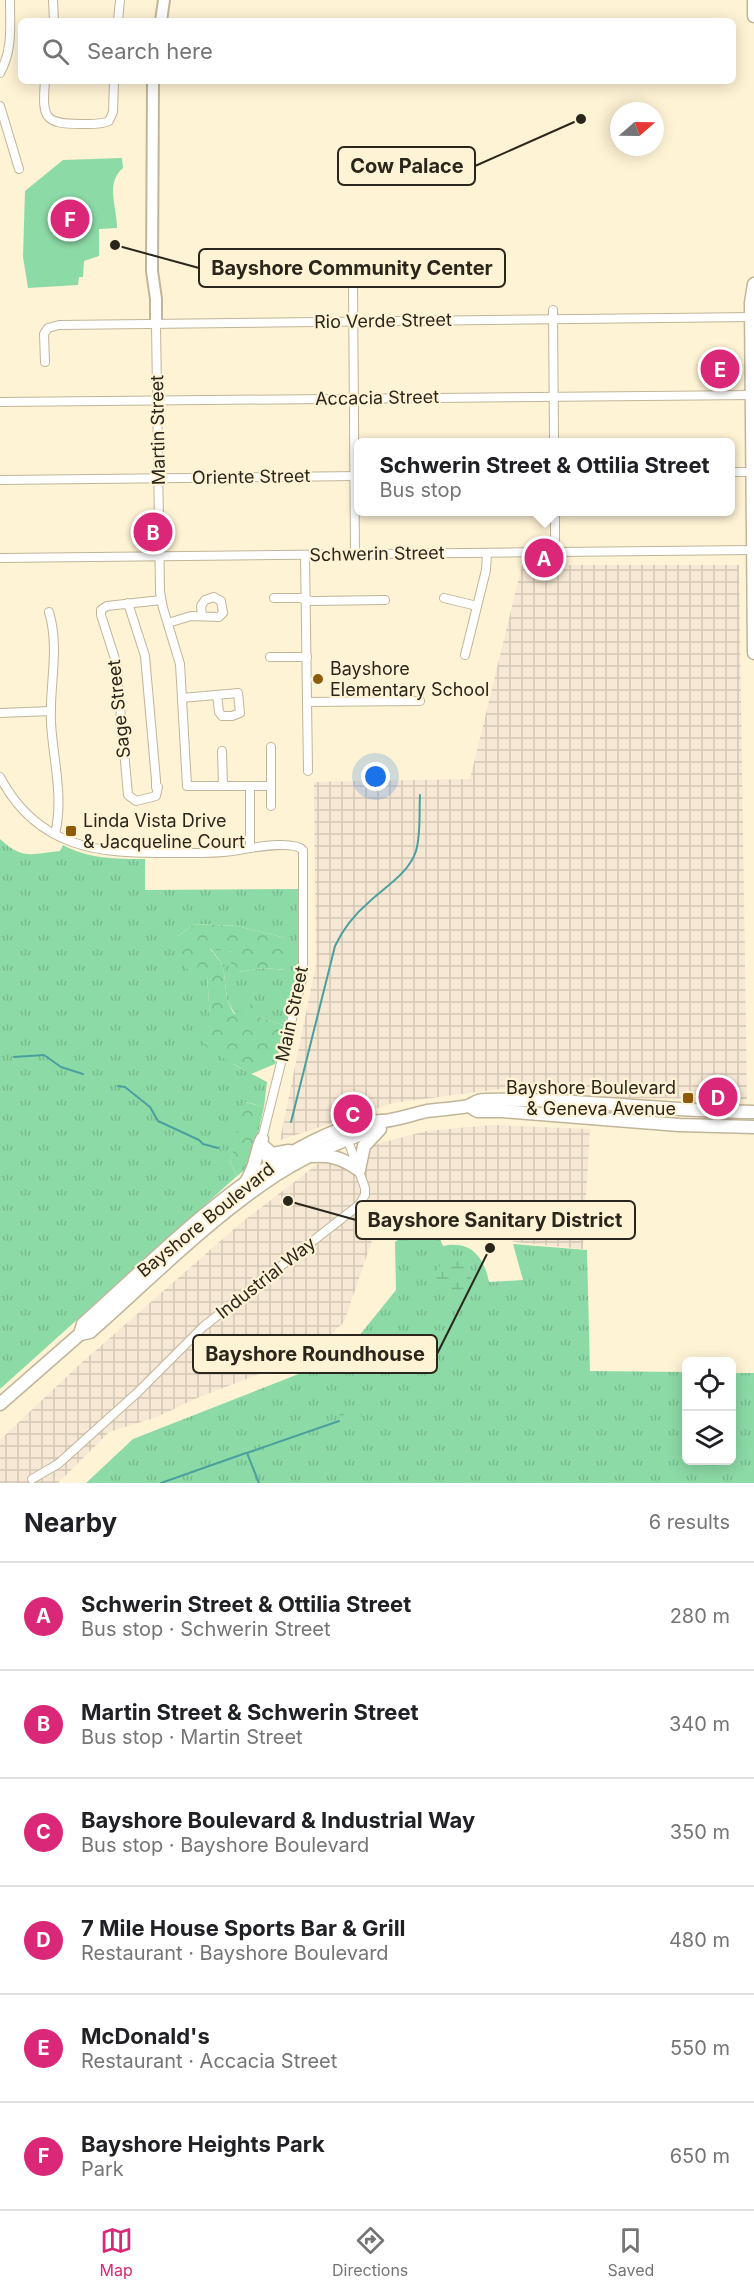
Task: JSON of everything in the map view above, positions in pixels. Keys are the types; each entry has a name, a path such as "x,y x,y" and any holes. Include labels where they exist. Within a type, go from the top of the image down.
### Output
{"main road":[{"path":"754,1 754,15"},
{"path":"754,284 752,317 754,653"},
{"name":"Bayshore Boulevard","path":"80,1334 83,1324 202,1218 244,1185 346,1133 375,1130 386,1120 433,1110 469,1106 476,1100 702,1112 754,1112"},
{"name":"Bayshore Boulevard","path":"469,1106 477,1111 679,1125 754,1127"},
{"path":"244,1185 256,1165 258,1146 262,1142 272,1154 305,1152 342,1158 359,1170 364,1146 386,1120"},
{"name":"Bayshore Boulevard","path":"0,1404 80,1334 90,1332 273,1171"}],"street":[{"path":"0,73 6,62 10,42 10,0"},
{"path":"53,0 54,18"},
{"path":"118,18 120,0"},
{"path":"161,18 164,0"},
{"path":"45,84 44,97 48,116 60,124 100,124 109,121 114,112 114,84"},
{"name":"Martin Street","path":"153,84 152,271 156,299 161,600 179,656 187,786 271,786"},
{"path":"0,106 19,169"},
{"path":"353,284 355,438"},
{"path":"553,310 554,438"},
{"name":"Rio Verde Street","path":"45,362 43,337 45,331 52,326 752,317"},
{"name":"Accacia Street","path":"0,402 753,395"},
{"path":"735,472 753,472"},
{"name":"Oriente Street","path":"0,480 354,476"},
{"path":"355,516 355,554"},
{"path":"555,516 555,552"},
{"name":"Schwerin Street","path":"0,558 754,550"},
{"path":"465,655 486,570 487,553"},
{"path":"305,555 308,771"},
{"path":"274,598 385,600"},
{"path":"444,598 477,606"},
{"name":"Sage Street","path":"128,603 145,656 156,787 158,787 156,796 135,801 128,795 116,662 101,610 107,606 128,603 161,600"},
{"path":"49,612 54,627 55,646 51,711 57,775 58,819 55,834"},
{"path":"168,623 191,616 202,616"},
{"path":"270,657 308,657"},
{"path":"182,698 217,695"},
{"path":"307,702 420,701"},
{"path":"0,713 51,711"},
{"path":"271,747 272,806"},
{"path":"222,751 223,786"},
{"path":"0,777 22,810 55,834 86,847 121,853 215,852 250,848 250,786"},
{"name":"Main Street","path":"250,848 297,846 304,852 303,975 262,1142"},
{"name":"Industrial Way","path":"32,1479 58,1464 135,1395 204,1326 359,1204 365,1192 346,1133"},
{"path":"262,1142 273,1171"}],"shaded area":[{"path":"522,565 739,565 747,1099 622,1098 500,1089 393,1103 280,1140 316,964 314,782 470,779"},
{"path":"492,1125 590,1129 583,1249 514,1242 494,1225 472,1216 447,1213 393,1215 375,1232 344,1322 314,1350 298,1359 197,1398 157,1417 109,1432 58,1483 0,1483 0,1440 79,1365 242,1222 319,1163 426,1131"}],"green space":[{"path":"122,158 123,168 114,181 113,188 117,228 99,229 99,256 84,261 83,277 79,277 78,285 28,288 23,257 25,191 63,160"},
{"path":"0,839 15,850 28,854 60,851 63,845 92,856 145,859 145,890 298,889 298,967 285,1026 260,1017 235,1014 227,1000 223,965 210,948 233,952 238,972 264,968 285,970 286,938 237,926 194,924 178,936 207,975 210,1017 233,1064 267,1082 264,1107 246,1102 230,1162 237,1176 0,1389"},
{"path":"194,924 237,926 286,938 286,970 264,968 238,972 231,963 233,952 210,949 223,965 227,1000 234,1014 253,1003 260,1017 285,1026 275,1064 251,1074 209,1050 198,1037 210,1017 207,975 191,974 179,957 178,936"},
{"path":"245,1102 264,1107 251,1165 237,1176 230,1162"},
{"path":"431,1219 443,1246 461,1246 475,1252 484,1265 489,1282 523,1280 513,1244 587,1250 590,1371 682,1372 682,1465 736,1465 736,1373 754,1373 754,1483 86,1483 133,1439 342,1357 396,1290 395,1242 412,1228"},
{"path":"453,1260 466,1265 471,1278 466,1291 453,1296 440,1291 435,1278 440,1265"},
{"path":"371,1395 374,1399 385,1397 377,1401 377,1408 364,1406 362,1415 339,1421 339,1415 345,1406 354,1409 359,1407"}],"waterway":[{"path":"291,1122 335,946 354,917 396,879 413,859 419,838 420,795"},
{"path":"14,1057 44,1055 61,1067 83,1074"},
{"path":"118,1086 125,1087 150,1107 158,1121 203,1144 218,1148"},
{"path":"259,1483 247,1453 339,1421"},
{"path":"161,1483 246,1453"}],"place":[{"name":"Cow Palace","path":"581,119"},
{"name":"Bayshore Heights Park","path":"70,219"},
{"name":"Bayshore Community Center","path":"115,245"},
{"name":"McDonald's","path":"720,369"},
{"name":"Martin Street & Schwerin Street","path":"153,532"},
{"name":"Schwerin Street & Ottilia Street","path":"544,558"},
{"name":"Bayshore Elementary School","path":"318,679"},
{"name":"Linda Vista Drive & Jacqueline Court","path":"71,831"},
{"name":"7 Mile House Sports Bar & Grill","path":"718,1097"},
{"name":"Bayshore Boulevard & Geneva Avenue","path":"688,1098"},
{"name":"Bayshore Boulevard & Industrial Way","path":"353,1114"},
{"name":"Bayshore Sanitary District","path":"288,1201"},
{"name":"Bayshore Roundhouse","path":"490,1248"}]}
